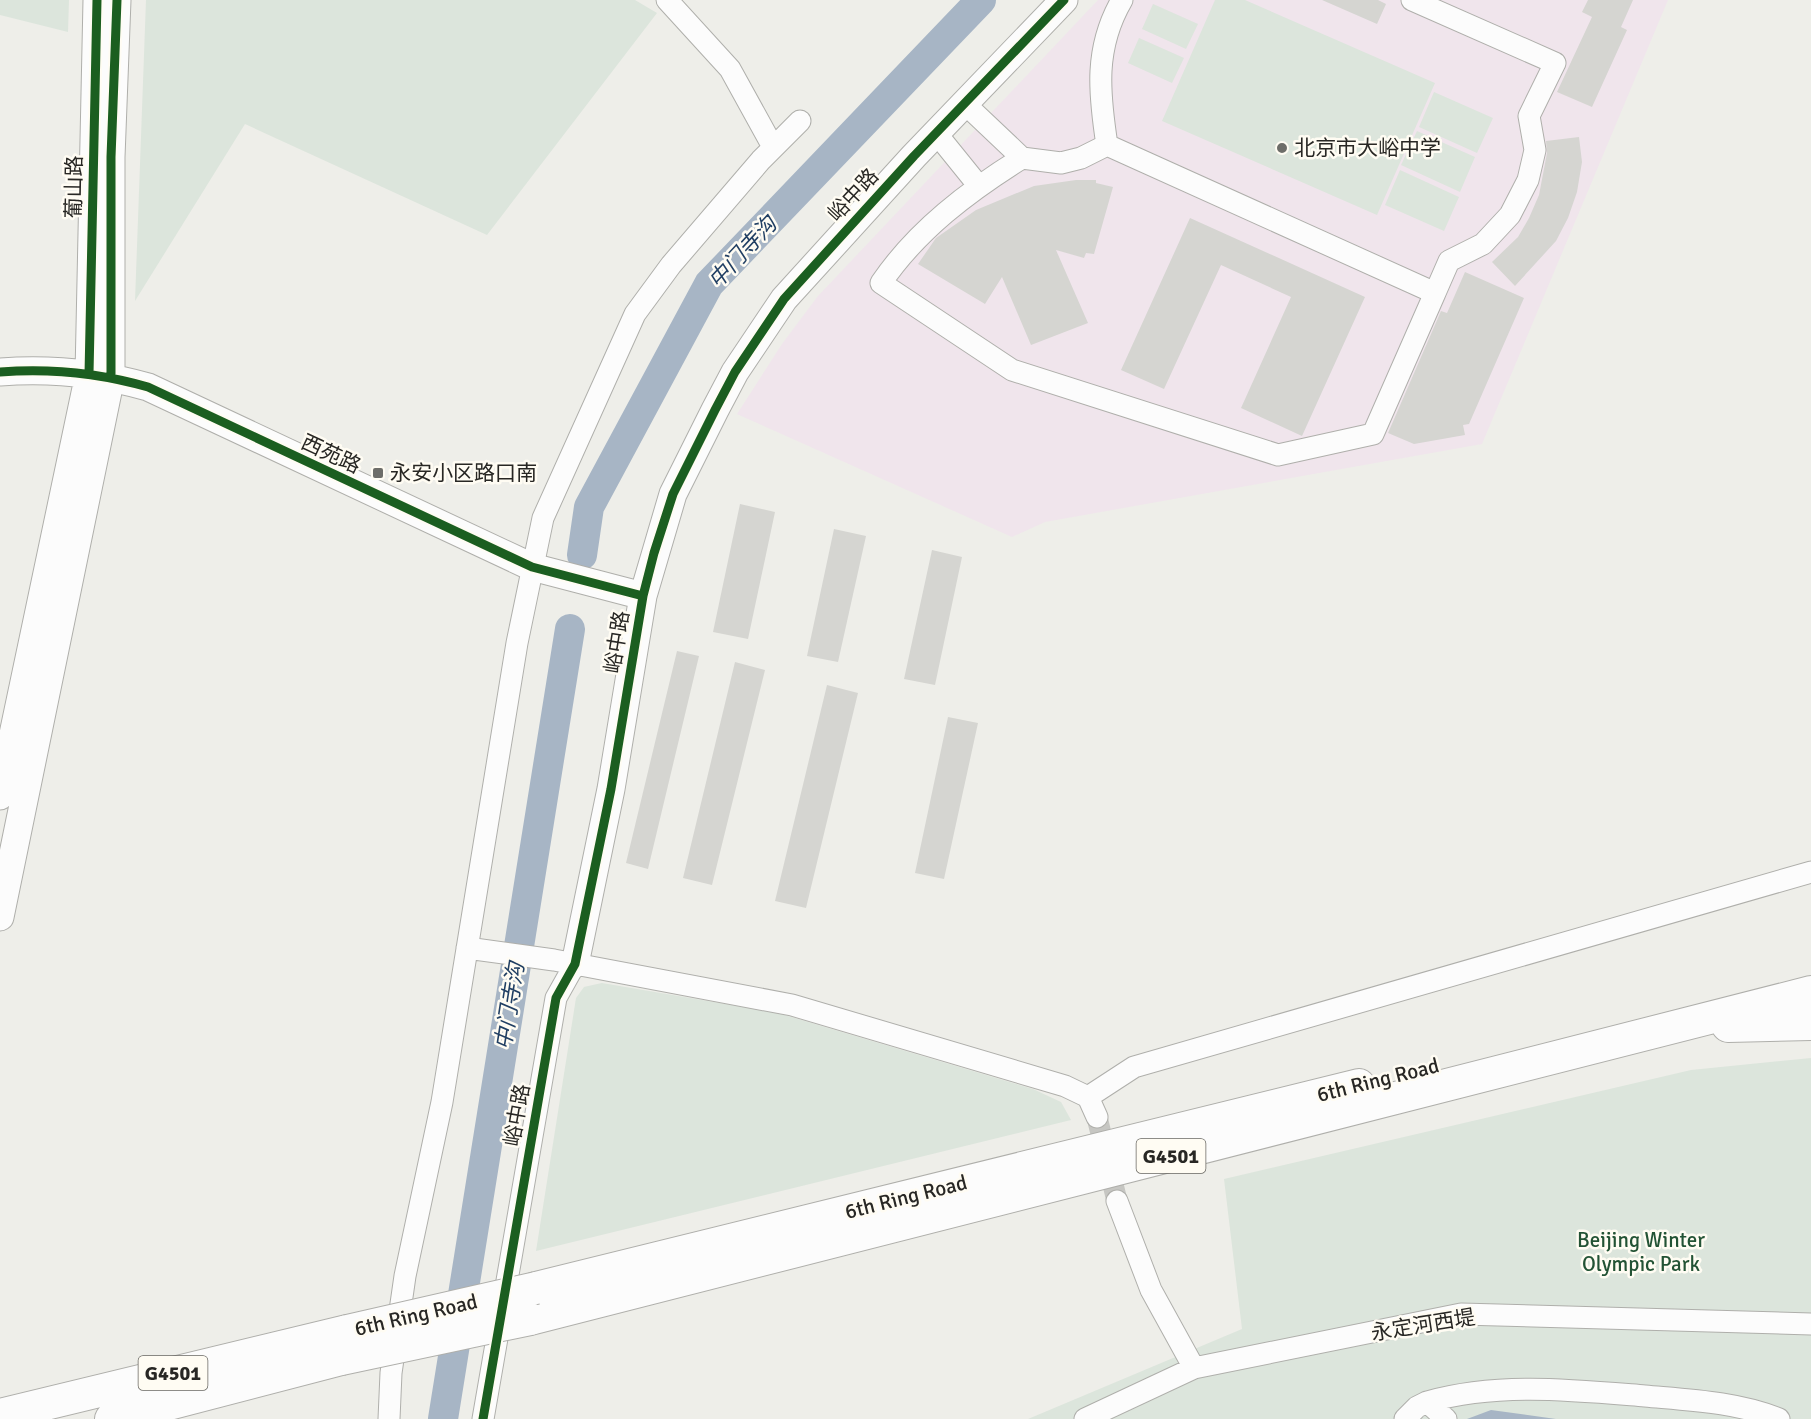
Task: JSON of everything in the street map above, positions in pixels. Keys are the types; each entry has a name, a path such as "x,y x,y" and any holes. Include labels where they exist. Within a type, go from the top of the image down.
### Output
{"highway":[{"name":"6th Ring Road","path":"111,1419 344,1345 536,1288 1811,973"},
{"name":"6th Ring Road","path":"0,1415 344,1345 530,1319 1811,992"},
{"path":"1664,1029 1811,1024"}],"main road":[{"name":"葡山路","path":"97,0 100,375"},
{"name":"葡山路","path":"100,375 117,0"},
{"name":"峪中路","path":"564,962 611,789 643,596 673,494 735,372 797,284 936,133 1064,0"},
{"name":"西苑路","path":"0,372 40,368 100,375 148,387 532,567 643,596"},
{"path":"0,796 100,375"},
{"path":"0,916 100,375"}],"street":[{"path":"668,0 730,69 774,147"},
{"path":"1107,145 1101,108 1100,66 1108,30 1122,0"},
{"path":"1022,158 978,185 933,222 881,283 1012,370 1278,455 1373,434 1449,261 1484,244 1510,215 1528,180 1535,150 1529,116 1555,63 1412,0"},
{"path":"964,104 1022,158 1061,163 1081,158 1107,145"},
{"path":"389,1419 391,1373 405,1276 442,1102 517,643 543,518 635,314 671,265 774,147 800,121"},
{"path":"936,133 978,185"},
{"path":"1107,145 1435,293"},
{"path":"468,948 564,962 792,1005 1065,1086 1092,1107 1134,1067 1811,873"},
{"name":"峪中路","path":"483,1419 564,962"},
{"path":"1117,1201 1151,1290 1194,1368"},
{"name":"永定河西堤","path":"1085,1419 1194,1368 1461,1314 1811,1324"},
{"path":"1405,1419 1417,1407 1427,1402 1496,1389 1586,1391 1708,1401 1779,1419"},
{"path":"1427,1402 1445,1418"}],"shaded area":[{"name":"北京市大峪中学","path":"1098,0 1668,0 1482,444 1045,522 1012,537 737,414 782,344 818,296"}],"green space":[{"path":"0,0 69,0 68,32 0,15"},
{"path":"146,0 635,0 657,13 487,235 245,124 135,301"},
{"path":"1215,0 1245,0 1435,83 1377,215 1162,121"},
{"path":"1153,4 1198,24 1186,49 1142,29"},
{"path":"1139,38 1184,58 1172,83 1128,63"},
{"path":"1434,92 1493,118 1477,153 1419,127"},
{"path":"1417,131 1475,157 1460,192 1401,165"},
{"path":"1400,170 1459,197 1444,231 1385,205"},
{"path":"602,983 778,1013 1033,1089 1061,1102 1071,1120 536,1251 576,998 584,987"},
{"name":"Beijing Winter Olympic Park","path":"1811,1058 1811,1419 1028,1419 1242,1329 1224,1179 1691,1070"}],"water":[{"path":"1491,1410 1556,1419 1467,1419"}],"building":[{"path":"1322,0 1378,0 1386,4 1377,24"},
{"path":"1588,0 1633,0 1621,27 1627,30 1592,107 1557,92 1592,17 1582,12"},
{"path":"1579,137 1582,162 1577,192 1568,218 1556,241 1515,286 1492,262 1518,237 1529,218 1539,195 1547,153 1546,141"},
{"path":"1076,180 1096,180 1096,183 1113,187 1094,254 1086,253 1084,258 1056,250 1088,323 1031,345 1002,277 985,304 918,264 936,238 976,210 1034,186"},
{"path":"1190,218 1365,297 1302,436 1241,408 1291,297 1221,265 1164,389 1121,370"},
{"path":"1465,272 1524,298 1469,424 1463,425 1465,435 1414,444 1388,433 1441,311 1447,313"},
{"path":"740,504 775,512 748,639 713,632"},
{"path":"834,529 866,536 838,662 807,656"},
{"path":"932,550 962,557 935,685 904,679"},
{"path":"677,651 699,656 648,869 626,863"},
{"path":"735,662 765,670 712,885 683,878"},
{"path":"827,685 858,693 806,908 775,901"},
{"path":"948,717 978,723 944,879 915,873"}],"waterway":[{"name":"中门寺沟","path":"582,555 589,507 709,284 981,0"},
{"name":"中门寺沟","path":"443,1419 570,629"}],"tunnel":[{"path":"1097,1117 1117,1201"}],"cycle path":[{"path":"89,374 97,0"},
{"path":"111,377 111,157 117,0"},
{"path":"483,1419 556,998 575,964 611,789 643,596 673,494 735,372 784,299 914,156 1064,0"},
{"path":"0,372 75,373 111,378 148,387 532,567 643,596"}],"place":[{"name":"北京市大峪中学","path":"1282,148"},
{"name":"永安小区路口南","path":"378,473"}]}
